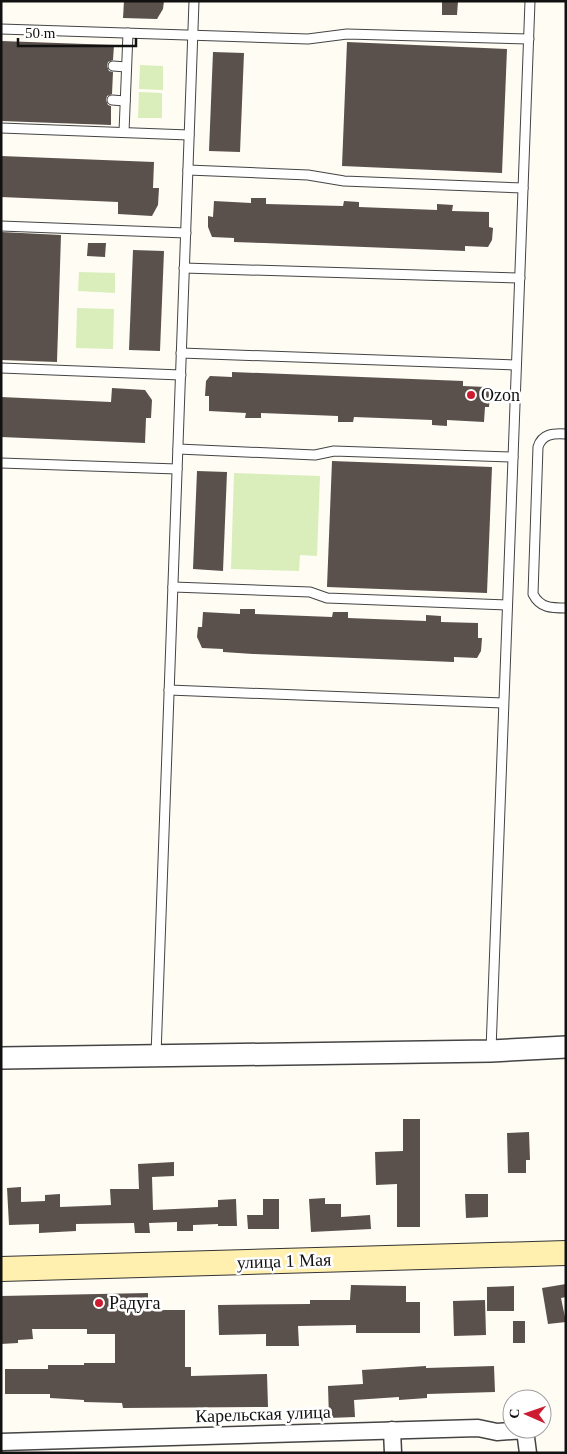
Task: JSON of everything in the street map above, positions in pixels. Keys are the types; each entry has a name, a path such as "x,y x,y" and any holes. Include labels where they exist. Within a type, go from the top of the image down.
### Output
{"main road":[{"name":"улица 1 Мая","path":"1,1269 566,1253"}],"street":[{"path":"1,1058 491,1051 566,1047"},
{"name":"Карельская улица","path":"1,1442 109,1446 392,1430 478,1428 497,1432 525,1430 528,1453"},
{"path":"392,1430 393,1453"}],"lane":[{"path":"156,1056 194,1"},
{"path":"491,1051 530,1"},
{"path":"1,29 308,39 347,34 529,39"},
{"path":"124,132 128,33"},
{"path":"113,66 126,67"},
{"path":"112,100 125,101"},
{"path":"1,128 189,135"},
{"path":"188,170 308,175 344,181 523,188"},
{"path":"1,226 23,229 186,233"},
{"path":"184,268 520,278"},
{"path":"182,352 516,365"},
{"path":"1,368 181,375"},
{"path":"566,434 547,435 540,440 538,447 533,594 536,601 543,606 566,608"},
{"path":"178,449 315,455 334,451 513,457"},
{"path":"1,463 177,469"},
{"path":"173,587 310,592 327,598 507,605"},
{"path":"169,690 503,703"}],"green space":[{"path":"140,65 163,66 163,90 139,89"},
{"path":"139,92 162,93 162,118 138,118"},
{"path":"79,272 115,273 115,293 78,291"},
{"path":"77,308 114,309 113,349 76,348"},
{"path":"234,473 320,476 317,556 300,555 299,571 231,569"}],"building":[{"path":"124,1 164,1 163,9 157,19 123,18"},
{"path":"442,1 458,1 457,15 442,15"},
{"path":"1,41 114,45 113,60 108,62 107,66 109,71 113,72 112,94 107,96 106,100 108,105 111,106 111,125 1,121"},
{"path":"347,42 507,49 502,173 342,166"},
{"path":"213,52 244,53 240,152 209,151"},
{"path":"1,156 154,162 153,188 159,188 158,205 152,216 118,214 118,202 1,197"},
{"path":"251,198 266,198 266,204 343,206 344,201 359,202 359,207 437,210 437,204 453,205 452,211 489,212 489,227 493,228 492,240 488,247 465,246 465,251 234,242 234,238 212,237 208,227 208,216 213,217 214,201 251,203"},
{"path":"1,232 61,235 57,362 1,360"},
{"path":"88,243 106,243 105,257 87,256"},
{"path":"133,250 164,251 160,351 129,350"},
{"path":"232,372 463,381 463,386 486,387 490,394 489,407 485,407 484,422 447,420 447,426 432,425 432,420 354,417 353,422 338,422 338,416 261,413 261,418 245,418 246,413 209,411 209,396 205,396 206,381 210,376 232,377"},
{"path":"112,388 145,390 152,400 151,418 146,418 145,443 1,437 1,397 111,402"},
{"path":"332,461 492,467 487,593 327,587"},
{"path":"197,471 227,472 223,571 193,569"},
{"path":"240,609 255,609 255,614 332,617 333,612 348,612 348,618 426,621 426,615 441,616 441,622 478,623 478,638 482,638 481,651 477,658 454,657 454,662 253,654 223,652 223,649 202,648 197,637 198,627 202,627 203,612 240,614"},
{"path":"403,1119 420,1119 420,1227 397,1227 397,1184 376,1185 375,1152 403,1151"},
{"path":"529,1132 530,1160 526,1160 526,1173 508,1173 507,1133"},
{"path":"174,1162 174,1176 152,1177 153,1210 218,1207 218,1200 236,1199 237,1226 218,1226 218,1224 193,1225 193,1231 177,1231 177,1222 149,1223 150,1233 135,1233 134,1223 76,1224 76,1231 39,1233 39,1224 9,1225 7,1188 21,1187 21,1202 45,1201 45,1195 60,1194 60,1207 111,1205 110,1189 139,1189 138,1164"},
{"path":"465,1194 488,1194 488,1217 466,1218"},
{"path":"325,1198 325,1204 341,1204 341,1217 370,1215 371,1229 311,1232 309,1199"},
{"path":"263,1199 279,1199 279,1229 248,1229 247,1215 263,1215"},
{"path":"566,1284 566,1297 561,1298 566,1322 548,1324 542,1288"},
{"path":"351,1285 406,1286 406,1302 420,1302 420,1333 356,1333 356,1325 298,1326 299,1346 266,1346 266,1334 219,1335 218,1305 310,1304 310,1300 350,1300"},
{"path":"514,1286 514,1311 487,1311 487,1287"},
{"path":"148,1293 148,1310 185,1310 185,1367 191,1367 191,1376 267,1374 268,1407 123,1408 122,1403 84,1402 84,1400 50,1398 50,1394 5,1394 5,1369 48,1369 48,1365 115,1363 115,1334 87,1334 87,1329 32,1329 33,1339 18,1340 18,1343 1,1344 1,1296"},
{"path":"485,1300 486,1335 454,1336 453,1301"},
{"path":"513,1321 525,1321 525,1343 513,1343"},
{"path":"426,1366 426,1368 494,1366 495,1392 427,1394 427,1398 399,1400 399,1397 354,1400 355,1417 329,1418 328,1386 363,1384 362,1370"}],"place":[{"name":"Ozon","path":"471,395"},
{"name":"Радуга","path":"99,1303"}]}
